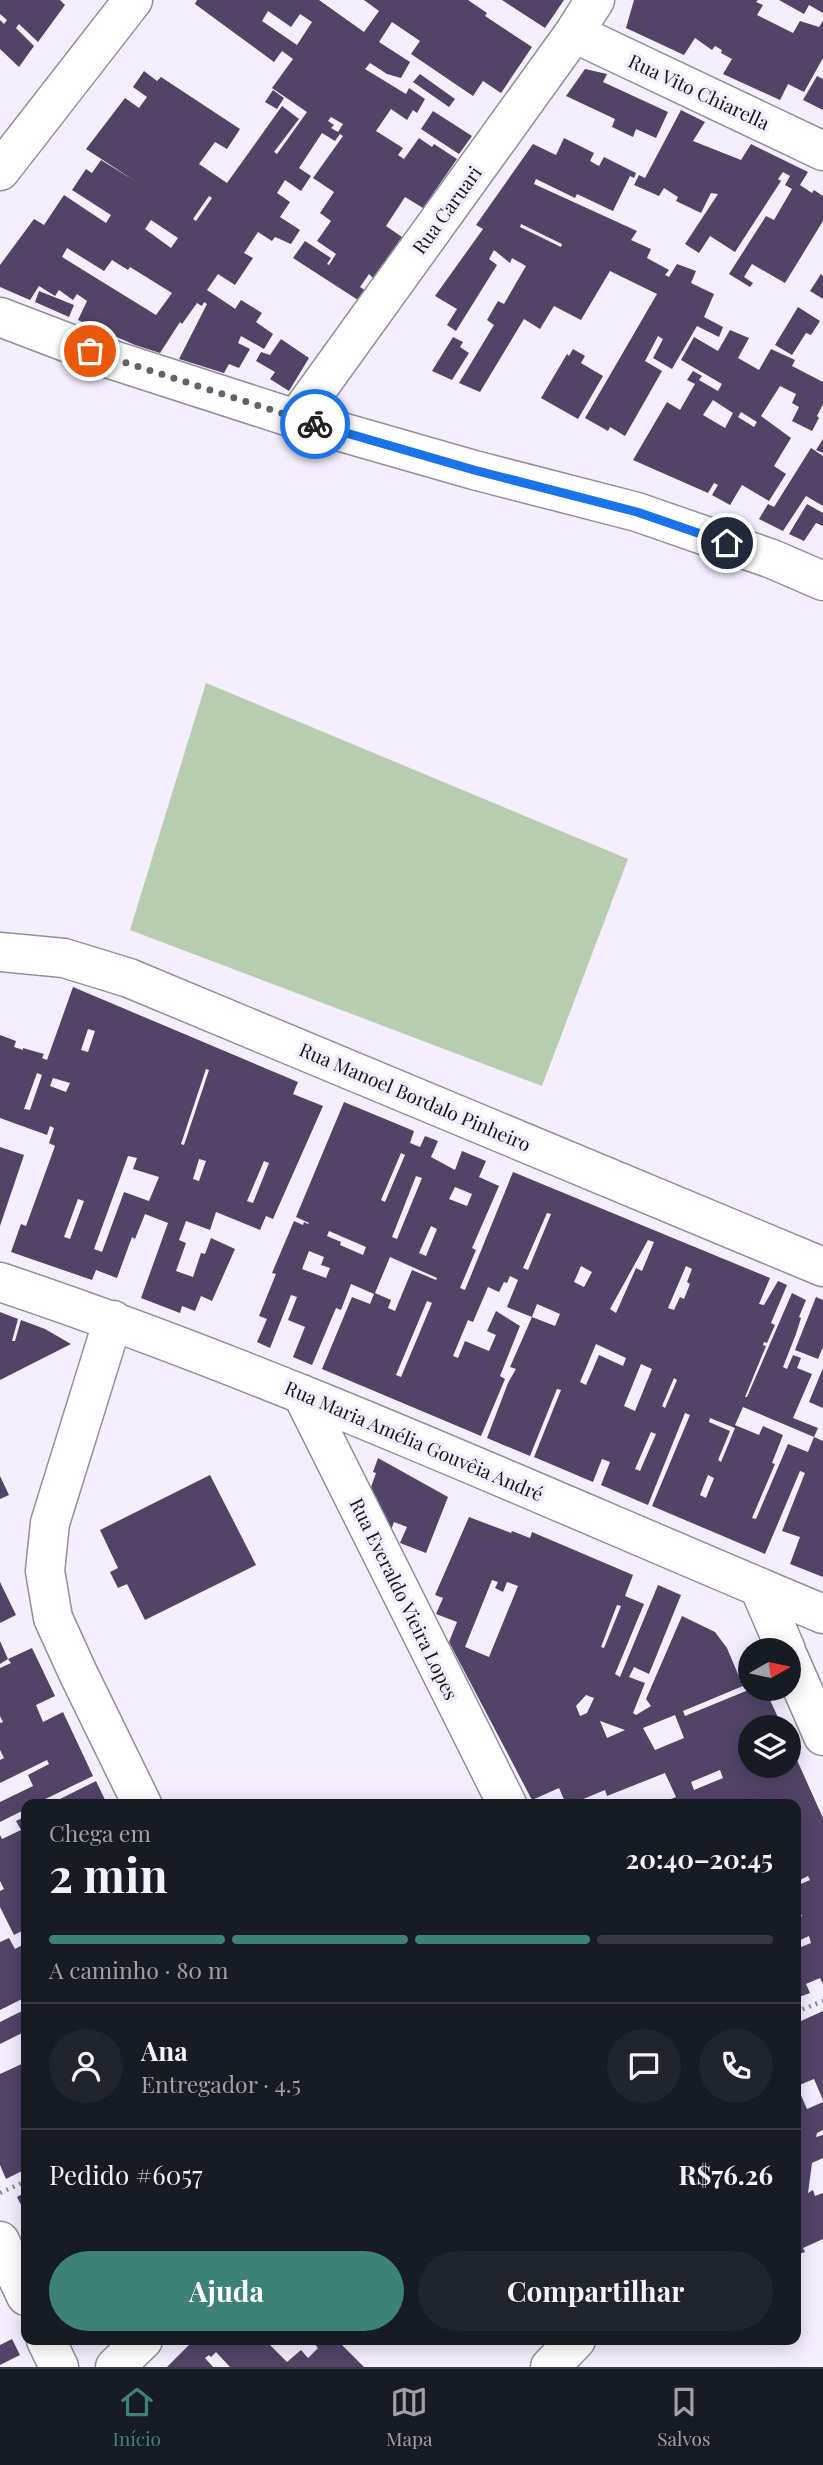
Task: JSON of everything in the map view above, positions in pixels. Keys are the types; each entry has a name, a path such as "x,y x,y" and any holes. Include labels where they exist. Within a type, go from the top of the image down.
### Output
{"street":[{"path":"0,172 133,0"},
{"name":"Rua Caruari","path":"296,419 595,0"},
{"name":"Rua Vito Chiarella","path":"574,33 823,151"},
{"path":"0,317 113,360 296,419 637,512 772,559 823,581"},
{"name":"Rua Manoel Bordalo Pinheiro","path":"0,952 64,958 129,978 823,1267"},
{"name":"Rua Maria Amélia Gouvêia André","path":"0,1282 113,1320 302,1394 823,1614"},
{"path":"113,1320 50,1523 46,1571 53,1618 140,1799"},
{"name":"Rua Everaldo Vieira Lopes","path":"302,1394 504,1799"},
{"path":"759,1587 781,1638"},
{"path":"802,1688 823,1737"},
{"path":"0,2241 21,2285"},
{"path":"48,2345 59,2367"},
{"path":"115,2367 138,2345"},
{"path":"550,2367 571,2345"}],"path":[{"path":"801,2010 823,2001"},
{"path":"0,2193 21,2183"}],"green space":[{"path":"206,683 628,859 542,1086 130,930"}],"building":[{"path":"0,0 60,0 65,5 38,42 19,24 16,28 34,46 19,67 0,49 0,20 4,24 7,20 0,14"},
{"path":"197,0 319,0 364,32 379,11 364,0 468,0 487,13 485,16 532,47 501,93 483,81 473,96 411,54 420,41 392,22 379,42 410,62 401,78 387,74 370,63 365,69 406,94 409,88 425,99 417,113 413,110 407,120 391,109 376,131 403,148 398,155 404,159 419,138 457,159 423,208 405,197 386,226 402,237 373,278 369,274 360,287 365,290 358,300 293,258 305,241 331,258 327,264 329,265 336,254 317,241 331,221 320,213 334,192 313,178 343,136 340,134 335,141 322,133 299,168 311,176 301,191 285,180 277,193 290,202 280,217 300,230 291,244 275,237 272,241 258,232 244,253 253,258 235,285 218,274 207,290 235,309 241,300 262,313 256,322 273,334 264,349 241,336 238,343 250,349 239,368 229,364 224,373 179,359 207,304 204,302 202,306 197,303 182,324 180,322 160,353 78,320 87,301 77,294 73,300 59,290 55,296 39,286 30,300 0,287 0,265 34,219 44,225 64,195 106,223 111,215 72,190 86,169 92,173 101,160 135,181 86,149 125,98 139,108 147,97 133,87 144,71 157,81 161,77 240,129 227,149 215,142 199,164 227,183 282,106 299,119 274,152 277,154 307,112 272,88 293,59 282,51 274,62 195,4","holes":["268,11 291,27 300,14 312,22 297,45 262,21","331,117 343,124 338,132 331,128 334,125 328,121","209,196 212,198 196,221 193,219","151,220 178,238 171,248 145,229","67,248 104,271 112,260 128,270 130,267 172,293 156,315 62,257"]},
{"path":"502,0 564,0 545,28"},
{"path":"634,0 758,0 756,2 763,5 757,15 793,33 800,21 819,27 823,21 823,58 804,92 788,84 780,100 723,74 732,59 715,46 712,50 695,38 684,55 626,28"},
{"path":"779,0 823,0 823,13 809,5 804,14"},
{"path":"585,69 607,74 603,82 668,112 656,138 636,129 633,137 612,127 615,119 566,96"},
{"path":"420,74 455,99 449,107 413,82"},
{"path":"817,76 823,79 823,110 803,100"},
{"path":"273,90 284,98 277,109 265,102"},
{"path":"681,110 705,122 693,141 741,160 751,144 808,172 800,185 823,196 823,221 785,283 752,264 744,277 753,283 750,287 729,274 766,216 774,220 792,189 785,185 790,176 783,172 778,179 781,181 735,252 710,236 699,253 685,244 718,194 711,193 701,213 676,201 678,197 664,188 659,196 634,185 639,175 645,178"},
{"path":"433,111 472,136 459,154 421,129"},
{"path":"564,138 594,153 590,161 599,166 604,157 636,173 634,178 630,176 613,211 577,194 575,198 536,179 534,184 637,231 631,240 651,249 647,258 669,270 665,275 669,277 677,264 696,271 691,283 714,294 704,317 723,327 719,337 697,326 672,369 653,358 663,339 658,336 645,361 662,371 625,436 610,427 608,431 585,418 657,294 610,271 581,320 554,306 540,329 524,319 480,392 459,383 494,325 487,320 498,301 504,304 526,266 512,258 510,263 494,250 489,259 497,265 456,331 447,325 457,309 435,296 483,229 476,225 533,144 556,155","holes":["521,224 562,244 561,247 520,227"]},
{"path":"821,274 823,276 823,299 810,291"},
{"path":"39,291 74,305 69,317 35,302"},
{"path":"798,307 820,321 811,335 806,333 792,355 775,345"},
{"path":"730,330 749,338 738,358 759,370 771,349 795,360 792,366 823,382 823,404 812,431 792,421 799,407 792,403 796,394 780,386 761,416 791,438 774,466 786,474 769,501 742,485 730,505 712,495 718,485 714,483 708,493 633,460 667,402 680,410 695,384 687,380 693,371 702,376 699,380 718,391 722,384 681,360 694,337 718,351","holes":["713,400 733,413 725,428 703,415","741,412 757,422 754,427 738,417"]},
{"path":"453,337 463,342 460,347 469,353 452,380 432,371"},
{"path":"281,339 309,358 289,391 270,379 275,372 256,361 261,352 270,355"},
{"path":"573,349 585,356 581,363 603,376 578,419 541,398 567,354 569,356"},
{"path":"823,439 823,453 816,450"},
{"path":"811,448 823,456 823,506 806,496 783,531 759,519 768,504 774,507"},
{"path":"807,504 823,513 823,526 816,523 804,541 789,534"},
{"path":"73,987 298,1082 293,1094 323,1106 273,1219 266,1216 260,1230 216,1212 210,1230 186,1221 179,1240 186,1243 176,1271 193,1277 201,1253 205,1254 211,1238 235,1249 212,1301 201,1296 195,1311 182,1306 180,1313 141,1298 168,1223 145,1214 135,1239 132,1237 117,1278 96,1270 92,1280 11,1252 21,1224 26,1226 55,1146 49,1143 54,1128 50,1126 47,1135 0,1118 0,1035 16,1041 14,1047 44,1054 42,1058 47,1060","holes":["88,1029 95,1031 88,1052 81,1050","206,1069 209,1070 184,1145 181,1144","37,1073 42,1075 30,1110 24,1109","53,1078 70,1083 66,1092 50,1086","128,1156 137,1158 133,1169 159,1177 149,1201 124,1192 102,1252 94,1249","199,1159 206,1161 199,1181 193,1179","264,1161 269,1163 253,1203 247,1201","78,1199 84,1201 70,1239 64,1237"]},
{"path":"344,1102 414,1131 410,1143 420,1147 425,1136 438,1141 431,1157 455,1170 462,1151 486,1161 479,1177 499,1186 472,1248 476,1250 460,1288 465,1290 513,1172 770,1278 759,1304 764,1305 778,1281 787,1285 771,1323 775,1325 767,1343 764,1342 763,1345 766,1346 745,1397 792,1293 806,1300 783,1367 787,1369 793,1355 801,1358 797,1368 812,1374 793,1418 818,1428 814,1437 823,1441 823,1577 790,1564 800,1537 782,1531 805,1473 800,1471 765,1554 652,1506 690,1415 685,1413 648,1505 601,1485 610,1462 602,1459 593,1482 534,1457 561,1390 557,1389 530,1456 487,1438 516,1369 510,1367 532,1317 507,1307 518,1280 510,1276 499,1292 488,1287 473,1322 468,1320 453,1356 458,1358 465,1341 489,1351 496,1335 487,1331 496,1311 520,1326 500,1376 505,1379 481,1436 322,1369 352,1297 370,1304 374,1294 351,1284 341,1310 336,1308 312,1365 293,1357 305,1327 288,1320 297,1297 291,1295 270,1348 257,1342 267,1319 259,1316 276,1274 272,1273 294,1221 303,1225 304,1222 309,1223 296,1217","holes":["401,1153 405,1155 385,1202 381,1200","416,1176 422,1178 397,1239 392,1237","455,1187 472,1194 467,1206 449,1199","547,1213 551,1214 528,1270 523,1268","431,1226 437,1229 426,1256 419,1253","329,1231 366,1247 363,1255 340,1245 341,1242 327,1236","648,1240 654,1242 642,1271 636,1268 616,1313 610,1309","309,1251 324,1257 321,1265 330,1268 326,1278 302,1269","390,1257 437,1278 436,1280 412,1270 395,1311 388,1308 391,1300 375,1293","581,1266 592,1272 584,1287 574,1282","686,1266 692,1269 687,1282 690,1284 684,1299 680,1297 674,1310 668,1308","427,1301 432,1303 401,1377 396,1375","537,1304 560,1314 555,1326 532,1317","596,1344 626,1358 623,1366 599,1355 586,1385 580,1382","641,1364 652,1369 635,1411 624,1406","674,1378 677,1380 665,1408 662,1406","743,1407 814,1437 808,1452 788,1444 756,1519 752,1518 775,1464 772,1463 783,1435 763,1426 759,1435 735,1425","710,1418 735,1428 721,1462 718,1460 730,1431 709,1422","651,1432 656,1434 640,1471 635,1469","708,1475 714,1478 706,1498 700,1495"]},
{"path":"0,1147 24,1155 0,1226"},
{"path":"816,1297 823,1300 823,1347 818,1359 795,1350"},
{"path":"0,1312 18,1319 12,1341 15,1341 21,1320 45,1329 71,1344 0,1380"},
{"path":"823,1368 823,1408 809,1402"},
{"path":"378,1458 448,1497 426,1553 400,1543 407,1527 394,1522 391,1530 370,1490"},
{"path":"210,1475 256,1565 145,1620 127,1584 118,1588 110,1572 118,1568 100,1530"},
{"path":"0,1476 9,1495 0,1499"},
{"path":"469,1517 530,1538 532,1532 633,1575 625,1596 644,1604 615,1674 620,1677 658,1585 681,1595 649,1674 634,1667 629,1677 645,1683 633,1713 636,1715 651,1706 646,1699 682,1616 715,1632 727,1648 738,1674 738,1688 683,1711 685,1716 738,1694 738,1701 770,1701 777,1715 738,1715 738,1778 801,1778 801,1769 823,1818 823,1984 820,1978 806,1984 810,1993 801,1996 801,1947 811,1943 809,1936 801,1940 801,1884 810,1880 808,1876 801,1880 801,1799 671,1799 676,1797 665,1773 607,1796 605,1790 583,1799 564,1799 559,1788 531,1799 449,1642 457,1622 436,1614 443,1598 435,1595","holes":["492,1580 498,1582 495,1588 503,1592 507,1582 518,1586 489,1657 465,1647","617,1605 621,1606 604,1648 601,1647","586,1695 594,1698 587,1713 580,1716 576,1706","675,1715 684,1738 655,1750 643,1728","600,1721 625,1730 607,1738","720,1770 723,1778 694,1790 691,1782"]},
{"path":"0,1582 16,1615 0,1623"},
{"path":"0,1641 8,1659 0,1664"},
{"path":"32,1648 55,1696 36,1705 43,1722 63,1712 93,1776 45,1799 21,1799 21,1812 0,1822 0,1802 33,1786 28,1775 49,1764 47,1760 0,1783 0,1760 4,1758 0,1750 0,1723 3,1722 0,1716 0,1668 11,1663 8,1659"},
{"path":"96,1781 105,1799 60,1799"},
{"path":"21,1830 21,1932 14,1935 0,1907 0,1891 4,1889 0,1881 0,1835 2,1839"},
{"path":"9,1938 15,1949 21,1946 21,2000 0,2010 0,1942"},
{"path":"823,2011 823,2100 814,2079 801,2084 801,2021"},
{"path":"21,2012 21,2034 0,2044 0,2022"},
{"path":"21,2064 21,2172 6,2179 0,2165 0,2074"},
{"path":"801,2095 807,2109 823,2102 823,2130 817,2133 816,2137 823,2135 823,2158 812,2163 808,2193 813,2190 815,2196 823,2193 823,2239 803,2248 805,2252 801,2253"},
{"path":"12,2339 20,2355 0,2365 0,2345"},
{"path":"189,2345 270,2345 287,2362 301,2350 308,2358 318,2348 316,2345 342,2345 364,2367 230,2367 216,2352 205,2358 213,2367 167,2367"}],"way so far":[{"path":"90,351 315,424"}],"route":[{"path":"315,424 474,470 637,512 727,543"}]}
